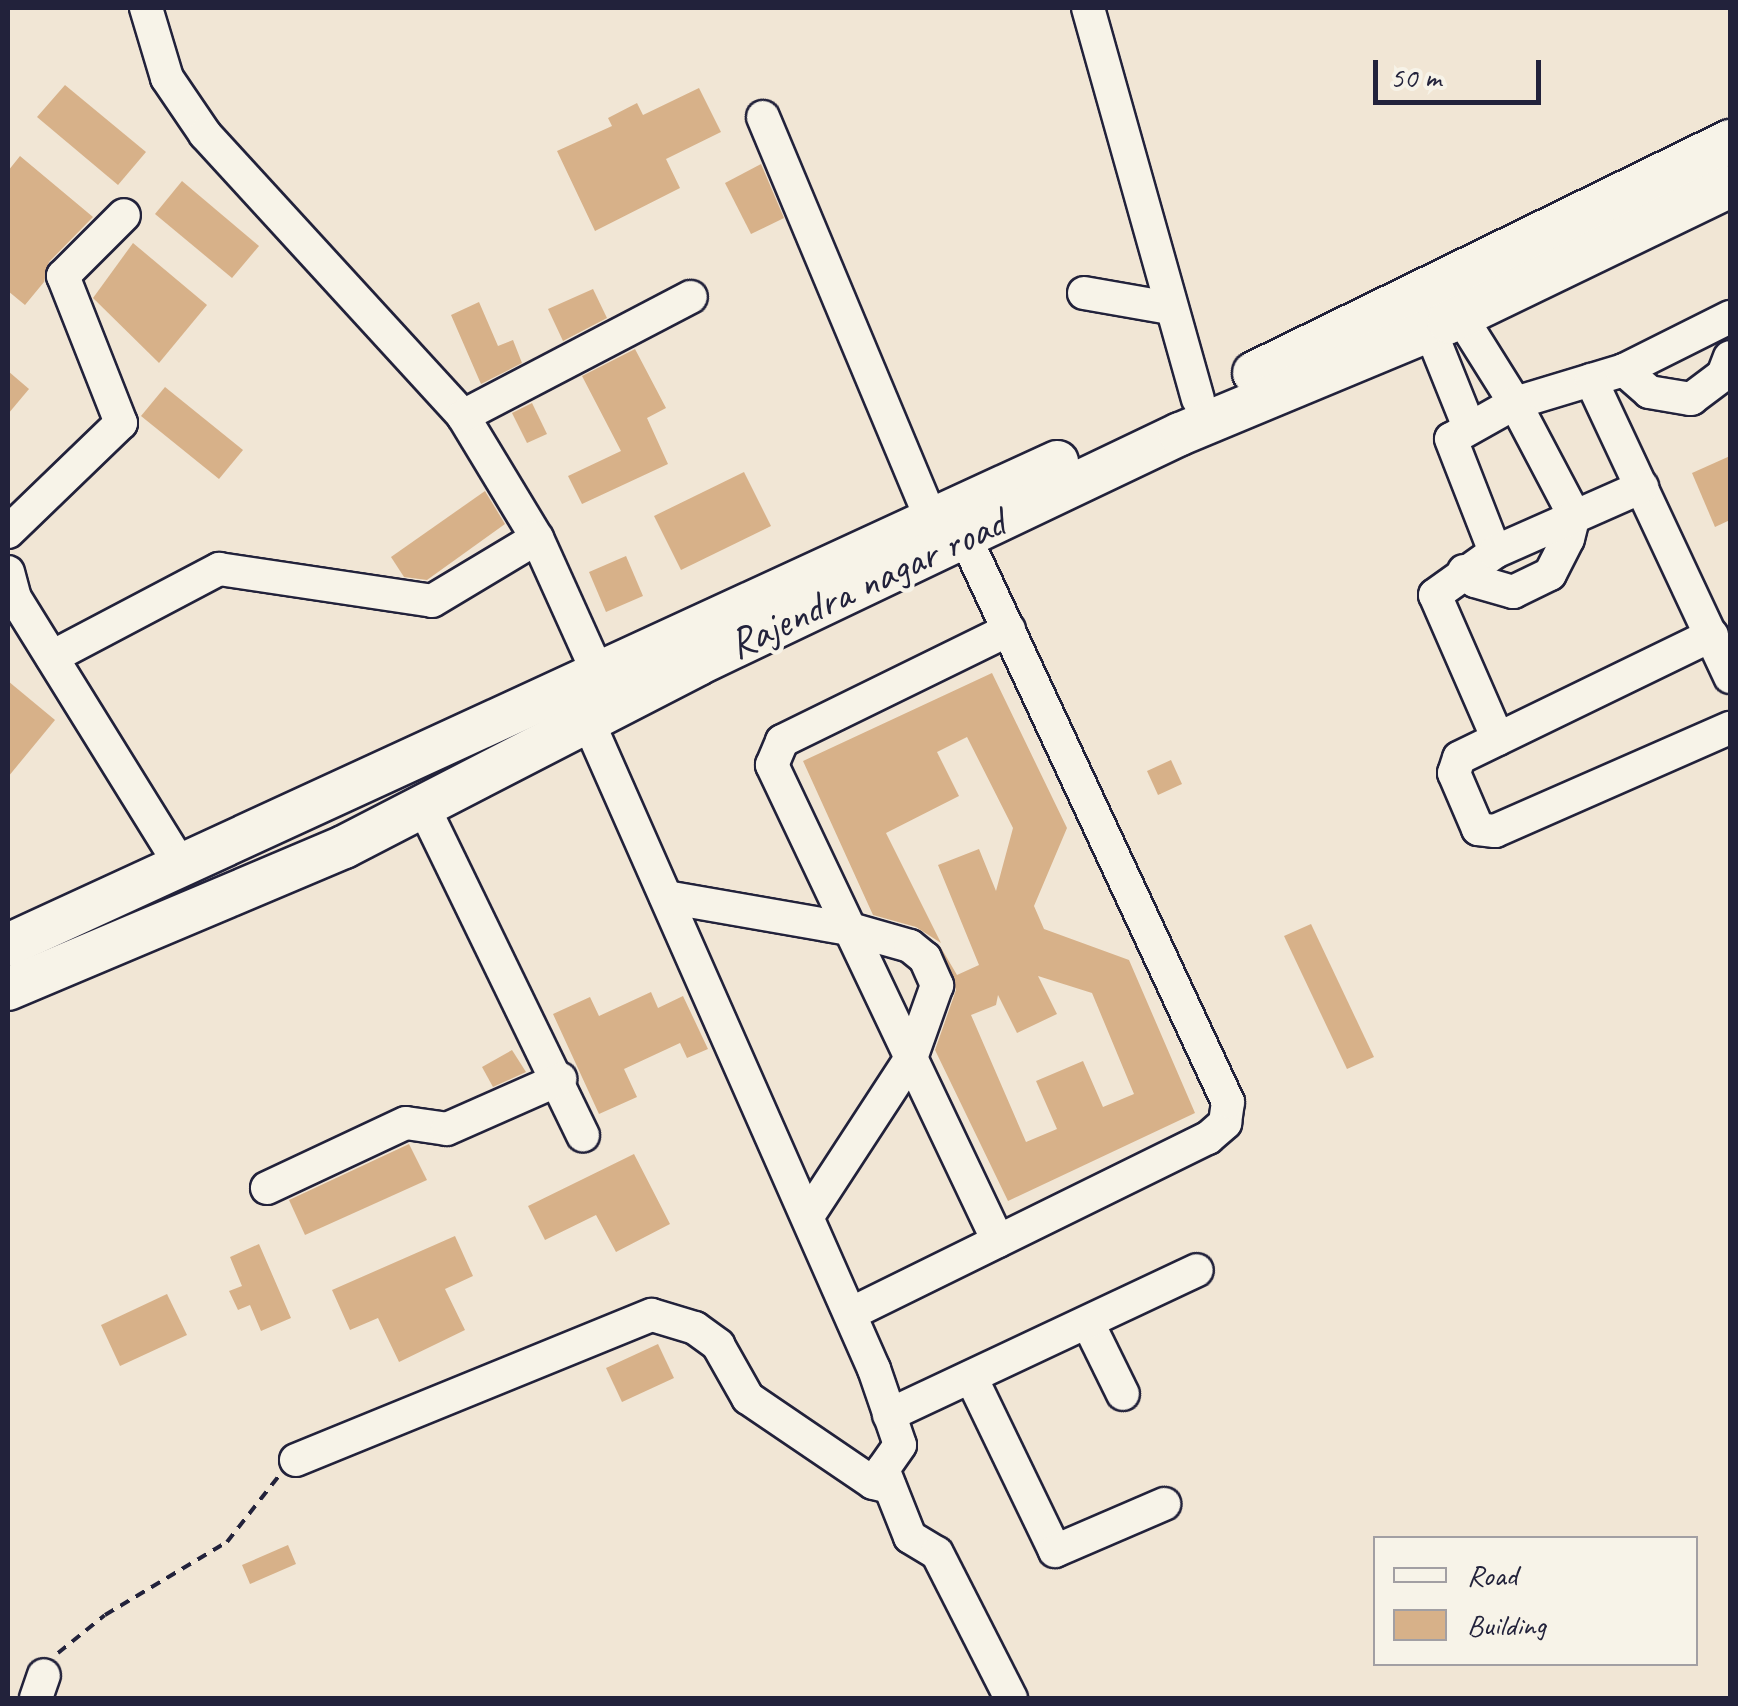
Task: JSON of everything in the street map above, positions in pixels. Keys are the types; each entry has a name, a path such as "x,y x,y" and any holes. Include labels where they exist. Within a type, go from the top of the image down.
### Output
{"main road":[{"name":"Rajendra nagar road","path":"8,989 424,808 587,719 691,648 948,528 1198,399 1730,142"},
{"name":"Rajendra nagar road","path":"948,528 1446,323 1730,186"},
{"name":"Rajendra nagar road","path":"8,946 597,671 691,648"}],"street":[{"path":"146,8 166,78 204,134 463,416 537,538 597,671"},
{"path":"1088,8 1198,399"},
{"path":"764,117 948,528 1009,630 1228,1102 1225,1124 1208,1138 852,1313"},
{"path":"8,532 120,423 64,276 124,215"},
{"path":"1084,293 1170,308"},
{"path":"463,416 691,297"},
{"path":"1495,552 1452,446 1454,435 1515,403 1624,370 1730,317"},
{"path":"1446,323 1515,403 1574,514 1558,561 1537,584 1498,590 1464,571"},
{"path":"1446,323 1469,426"},
{"path":"1624,370 1648,392 1690,399 1723,375 1730,357"},
{"path":"1591,380 1720,641 1730,678"},
{"path":"1498,739 1436,603 1440,588 1495,552 1642,487"},
{"path":"52,657 219,570 432,601 537,538"},
{"path":"10,592 181,866"},
{"path":"998,1241 772,764 782,741 1009,630"},
{"path":"1720,641 1498,739 1453,765 1485,832 1730,728"},
{"path":"587,719 852,1313 900,1445 884,1469 910,1536 937,1554 1012,1698"},
{"path":"424,808 560,1078 583,1135"},
{"path":"666,897 850,929 910,946 925,958 937,992 911,1058 808,1216"},
{"path":"267,1188 406,1123 448,1129 560,1078"},
{"path":"889,1415 1197,1270"},
{"path":"296,1460 652,1315 695,1328 718,1346 748,1398 873,1483 890,1487"},
{"path":"1088,1322 1123,1394"},
{"path":"971,1377 1055,1551 1164,1504"}],"path":[{"path":"40,1687 60,1652 104,1615 240,1532 296,1460"}],"building":[{"path":"65,85 146,152 118,185 37,117"},
{"path":"699,88 721,132 666,159 680,188 595,231 557,151 612,126 608,118 637,103 643,115"},
{"path":"20,156 93,217 49,262 44,282 25,305 8,291 8,171"},
{"path":"761,164 784,218 751,234 725,183"},
{"path":"182,181 259,246 232,278 155,214"},
{"path":"133,243 207,305 159,363 93,298"},
{"path":"593,289 607,318 563,341 548,309"},
{"path":"479,302 498,346 513,340 522,363 481,384 451,315"},
{"path":"635,349 666,408 647,418 668,464 582,504 568,476 621,451 582,376"},
{"path":"8,371 29,389 8,414"},
{"path":"165,387 243,450 219,479 141,416"},
{"path":"532,403 547,434 527,443 512,413"},
{"path":"1730,456 1730,520 1715,527 1692,473"},
{"path":"744,472 771,526 681,570 654,516"},
{"path":"485,491 505,524 427,580 404,577 391,557"},
{"path":"626,556 643,596 606,612 589,572"},
{"path":"992,673 1067,828 1034,906 1044,929 1129,960 1195,1113 1008,1201 935,1050 956,990 940,946 957,975 979,965 938,865 979,849 996,891 1013,828 967,737 937,752 959,796 886,833 941,943 916,927 873,915 803,761","holes":["1038,976 1092,993 1134,1094 1103,1107 1083,1061 1036,1081 1057,1129 1026,1142 971,1015 996,1005 998,995 1017,1033 1057,1014"]},
{"path":"8,681 55,720 8,777"},
{"path":"1171,760 1182,784 1158,795 1147,771"},
{"path":"1311,924 1374,1057 1347,1069 1284,936"},
{"path":"651,992 658,1008 683,996 708,1049 687,1058 680,1043 624,1069 637,1097 599,1114 553,1014 590,997 599,1016"},
{"path":"512,1050 526,1072 493,1087 482,1067"},
{"path":"409,1144 427,1180 305,1235 289,1200"},
{"path":"634,1154 670,1224 616,1252 596,1215 545,1240 528,1206"},
{"path":"455,1236 473,1276 445,1289 465,1330 399,1362 378,1318 350,1330 332,1290"},
{"path":"259,1244 291,1318 261,1331 250,1305 238,1310 229,1291 242,1286 230,1257"},
{"path":"167,1294 187,1335 120,1366 101,1325"},
{"path":"658,1344 674,1378 622,1402 606,1368"},
{"path":"288,1545 296,1564 250,1584 242,1565"}]}
